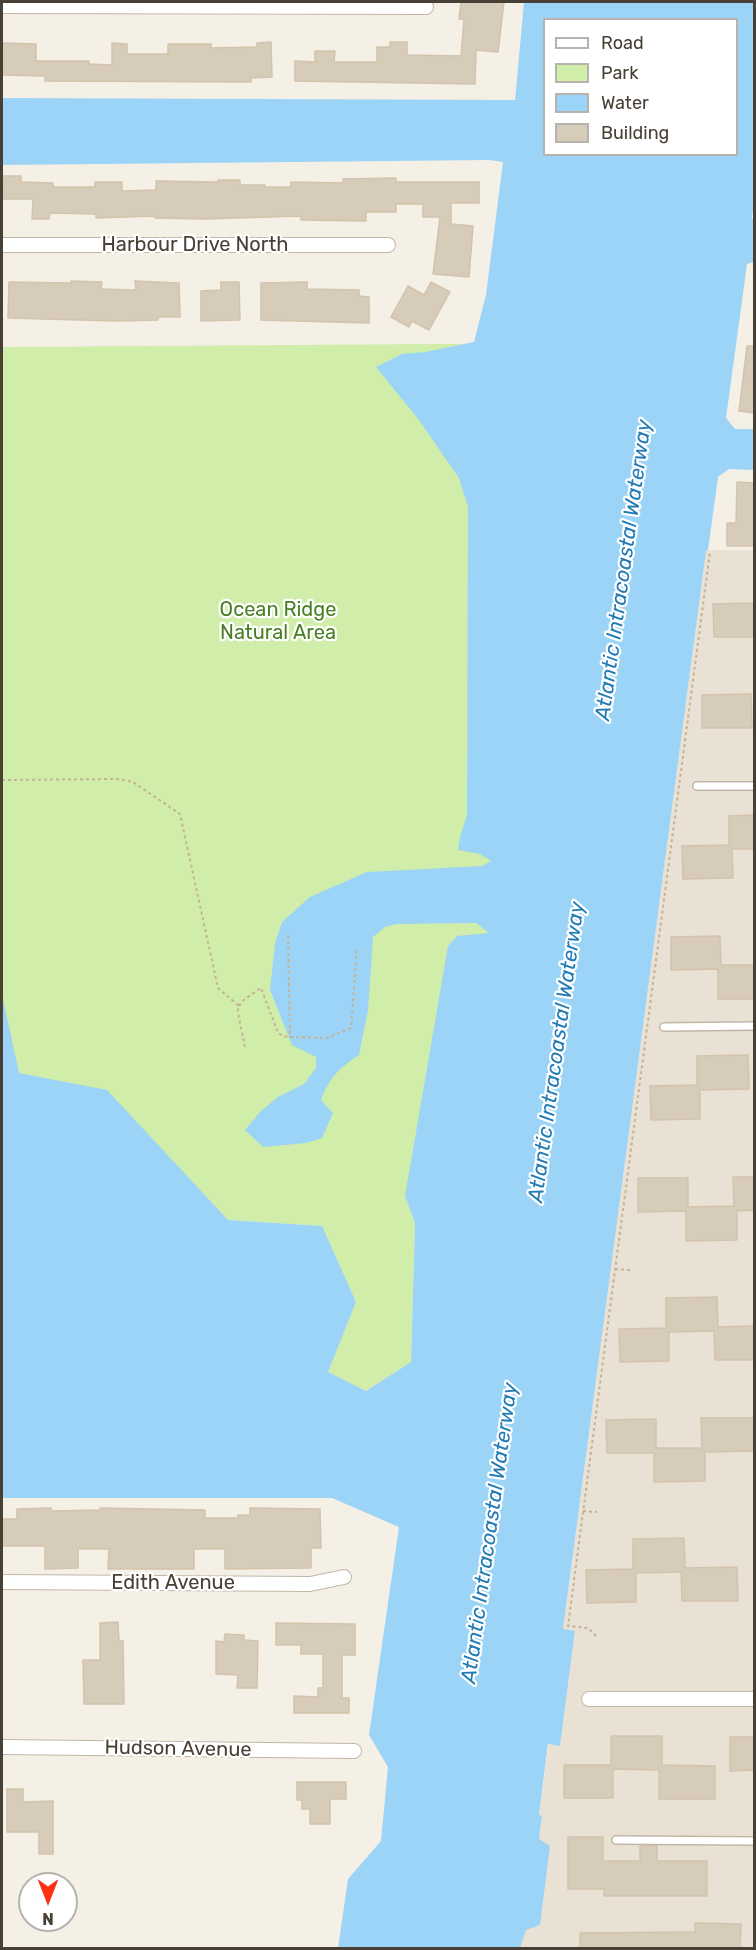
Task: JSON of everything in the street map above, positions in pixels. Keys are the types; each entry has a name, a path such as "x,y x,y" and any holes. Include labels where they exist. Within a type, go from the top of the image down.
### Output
{"street":[{"path":"2,6 426,7"},
{"name":"Harbour Drive North","path":"2,244 388,245"},
{"name":"Edith Avenue","path":"2,1582 310,1584 344,1577"},
{"path":"588,1699 754,1699"},
{"name":"Hudson Avenue","path":"2,1747 354,1751"}],"lane":[{"path":"697,786 754,786"},
{"path":"664,1027 754,1026"},
{"path":"616,1840 754,1842"}],"path":[{"path":"596,1636 588,1628 568,1626 710,552"},
{"path":"2,780 118,779 133,782 180,814 218,988 239,1006"},
{"path":"288,935 290,1037"},
{"path":"245,1047 237,1011 239,1006 261,988 278,1033 283,1036 327,1038 351,1028 357,948"},
{"path":"615,1269 630,1270"},
{"path":"583,1511 597,1512"}],"shaded area":[{"path":"706,550 754,550 754,1948 520,1948 526,1929 542,1816 539,1816 549,1744 560,1745 575,1632 563,1630"}],"green space":[{"name":"Ocean Ridge Natural Area","path":"581,343 502,1181 405,1196 415,1222 411,1362 366,1391 327,1372 356,1302 321,1226 228,1220 193,1183 2,1184 2,347"}],"water":[{"name":"Atlantic Intracoastal Waterway","path":"524,2 754,2 754,202 752,218 754,220 754,262 747,264 726,418 735,429 754,429 754,470 729,469 718,477 708,550 706,551 563,1629 575,1631 560,1746 548,1744 539,1815 542,1816 539,1839 550,1846 540,1925 526,1930 520,1948 338,1948 348,1879 381,1841 388,1767 369,1735 399,1527 332,1498 2,1498 2,994 19,1073 107,1090 228,1220 322,1226 356,1302 328,1372 366,1391 411,1362 415,1223 405,1196 448,946 457,936 489,933 476,923 396,924 385,927 373,937 368,1011 359,1055 336,1074 321,1100 333,1113 322,1138 306,1143 263,1147 245,1130 261,1111 278,1097 304,1084 316,1068 316,1057 292,1045 270,990 275,943 282,922 310,897 367,872 482,866 491,861 480,854 458,850 467,815 468,507 459,478 419,420 376,367 402,354 425,352 474,342 486,295 503,162 489,160 2,165 2,98 515,100"}],"building":[{"path":"461,2 504,2 498,52 476,50 475,84 295,81 295,61 315,62 315,51 335,51 334,62 377,62 377,47 390,47 390,42 407,42 407,55 461,56 464,19 459,19"},
{"path":"271,42 272,77 251,78 251,82 45,81 45,76 2,75 2,43 36,44 36,61 89,61 89,64 112,65 112,43 127,44 127,54 168,54 168,44 211,44 211,48 257,47 257,43"},
{"path":"2,176 21,176 21,182 53,183 53,187 95,187 95,182 122,182 122,191 156,190 156,181 240,180 240,185 265,185 265,187 291,187 291,182 343,183 343,179 396,178 396,182 479,182 479,203 451,203 451,224 473,226 469,277 433,274 440,217 423,217 423,204 396,204 396,212 366,212 366,221 301,220 301,216 205,219 155,218 155,216 96,218 96,214 50,213 49,219 32,219 33,199 2,199"},
{"path":"71,281 102,282 101,289 136,290 135,281 179,283 180,317 116,321 8,318 9,282 71,283"},
{"path":"221,282 239,282 240,320 201,321 201,291 221,290"},
{"path":"307,282 307,289 359,290 359,296 369,297 369,323 261,320 261,283"},
{"path":"431,282 450,292 429,330 412,321 409,327 391,317 408,286 424,295"},
{"path":"747,346 754,346 754,413 739,411"},
{"path":"737,482 754,483 754,546 727,546 727,523 736,523"},
{"path":"754,603 754,637 714,637 713,604"},
{"path":"751,694 752,728 702,728 702,695"},
{"path":"754,815 754,849 732,849 733,878 683,879 682,846 729,845 729,816"},
{"path":"720,936 721,965 754,965 754,999 718,999 718,969 671,970 671,937"},
{"path":"748,1055 749,1089 700,1090 700,1119 651,1120 650,1086 697,1085 697,1056"},
{"path":"733,1177 754,1177 754,1210 737,1211 737,1240 686,1241 686,1211 638,1212 638,1178 688,1178 688,1207 734,1206"},
{"path":"717,1297 718,1327 754,1326 754,1360 715,1360 714,1331 669,1332 669,1361 620,1362 619,1329 666,1328 666,1298"},
{"path":"701,1418 754,1418 754,1451 705,1452 705,1481 654,1482 654,1453 607,1453 606,1420 656,1419 656,1448 702,1448"},
{"path":"51,1508 51,1511 100,1510 100,1508 205,1510 205,1518 238,1518 238,1515 250,1515 250,1508 320,1509 321,1548 311,1548 311,1568 225,1569 225,1549 194,1549 194,1569 108,1569 109,1549 78,1549 78,1568 45,1569 45,1546 2,1546 2,1519 17,1519 17,1509"},
{"path":"684,1538 685,1568 737,1567 738,1601 682,1601 681,1572 636,1573 636,1602 587,1603 586,1570 633,1569 633,1539"},
{"path":"118,1622 119,1641 123,1641 124,1704 84,1704 83,1660 100,1660 100,1623"},
{"path":"276,1623 355,1624 355,1655 342,1655 342,1698 349,1698 349,1713 294,1713 294,1696 318,1697 318,1688 323,1688 323,1654 301,1654 301,1645 276,1645"},
{"path":"225,1634 244,1635 244,1640 258,1641 257,1688 237,1688 238,1675 216,1674 216,1641 224,1642"},
{"path":"611,1736 662,1736 662,1765 715,1766 715,1799 659,1799 659,1770 613,1769 613,1798 564,1798 564,1765 611,1765"},
{"path":"730,1737 754,1737 754,1770 730,1771"},
{"path":"297,1782 346,1782 346,1799 330,1799 330,1824 310,1824 310,1809 302,1809 302,1800 297,1800"},
{"path":"7,1789 23,1789 23,1802 53,1801 53,1854 39,1854 39,1832 7,1832"},
{"path":"568,1837 603,1837 603,1861 640,1861 640,1846 657,1846 657,1861 707,1861 707,1896 604,1896 604,1889 568,1889"},
{"path":"695,1923 741,1924 740,1948 580,1948 580,1933 695,1932"}]}
